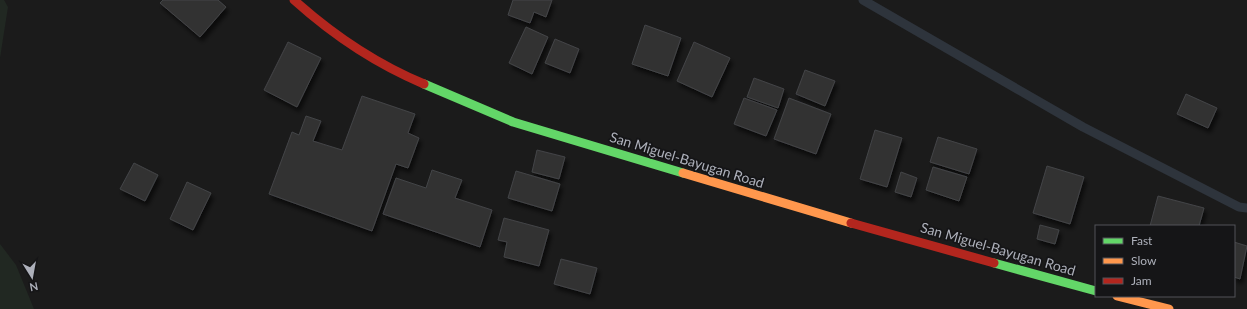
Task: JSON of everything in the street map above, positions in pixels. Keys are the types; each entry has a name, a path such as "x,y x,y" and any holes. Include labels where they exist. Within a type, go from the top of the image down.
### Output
{"main road":[{"name":"San Miguel-Bayugan Road","path":"294,0 314,18 370,58 412,79 513,122 817,213 1095,291"},
{"path":"1121,297 1169,309"}],"shaded area":[{"path":"0,0 4,0 8,7 0,58"},
{"path":"0,244 16,265 34,309 0,309"}],"building":[{"path":"163,0 218,0 226,7 200,37 160,3"},
{"path":"513,0 552,0 546,17 534,12 530,23 508,15"},
{"path":"645,25 681,38 668,76 632,64"},
{"path":"526,27 548,37 532,74 509,63"},
{"path":"555,39 579,49 570,73 545,63"},
{"path":"288,42 321,58 297,107 264,90"},
{"path":"694,42 730,58 712,97 677,81"},
{"path":"805,70 835,81 825,106 796,94"},
{"path":"754,78 784,89 778,108 747,97"},
{"path":"1186,94 1217,108 1208,128 1177,114"},
{"path":"362,96 415,114 408,133 419,138 408,168 396,164 372,231 269,194 292,132 299,135 306,116 321,121 313,141 342,150"},
{"path":"744,98 777,110 766,136 734,124"},
{"path":"789,98 831,114 816,154 774,139"},
{"path":"875,130 902,138 887,187 860,179"},
{"path":"938,137 977,149 969,174 930,162"},
{"path":"537,150 565,157 559,179 532,172"},
{"path":"134,163 158,175 145,201 120,189"},
{"path":"1047,166 1084,177 1070,224 1033,213"},
{"path":"933,167 967,177 959,201 926,190"},
{"path":"432,170 462,180 455,198 492,210 480,247 383,214 396,178 426,188"},
{"path":"516,171 560,184 552,211 508,198"},
{"path":"901,172 917,178 911,197 895,192"},
{"path":"187,182 211,193 193,230 170,219"},
{"path":"1158,196 1204,208 1199,225 1150,225"},
{"path":"504,218 549,230 539,266 504,257 507,242 498,240"},
{"path":"1040,225 1059,230 1055,244 1037,239"},
{"path":"1235,242 1247,246 1240,279 1235,277"},
{"path":"561,259 597,268 590,294 554,284"}],"waterway":[{"path":"863,0 1083,127 1239,207 1247,208"}],"traffic: fast":[{"path":"424,84 513,122 683,173"},
{"path":"994,263 1095,291"}],"traffic: slow":[{"path":"683,173 851,223"},
{"path":"1121,297 1169,309"}],"traffic: jam":[{"path":"294,0 324,25 356,48 372,58 424,84"},
{"path":"851,223 994,263"}]}
